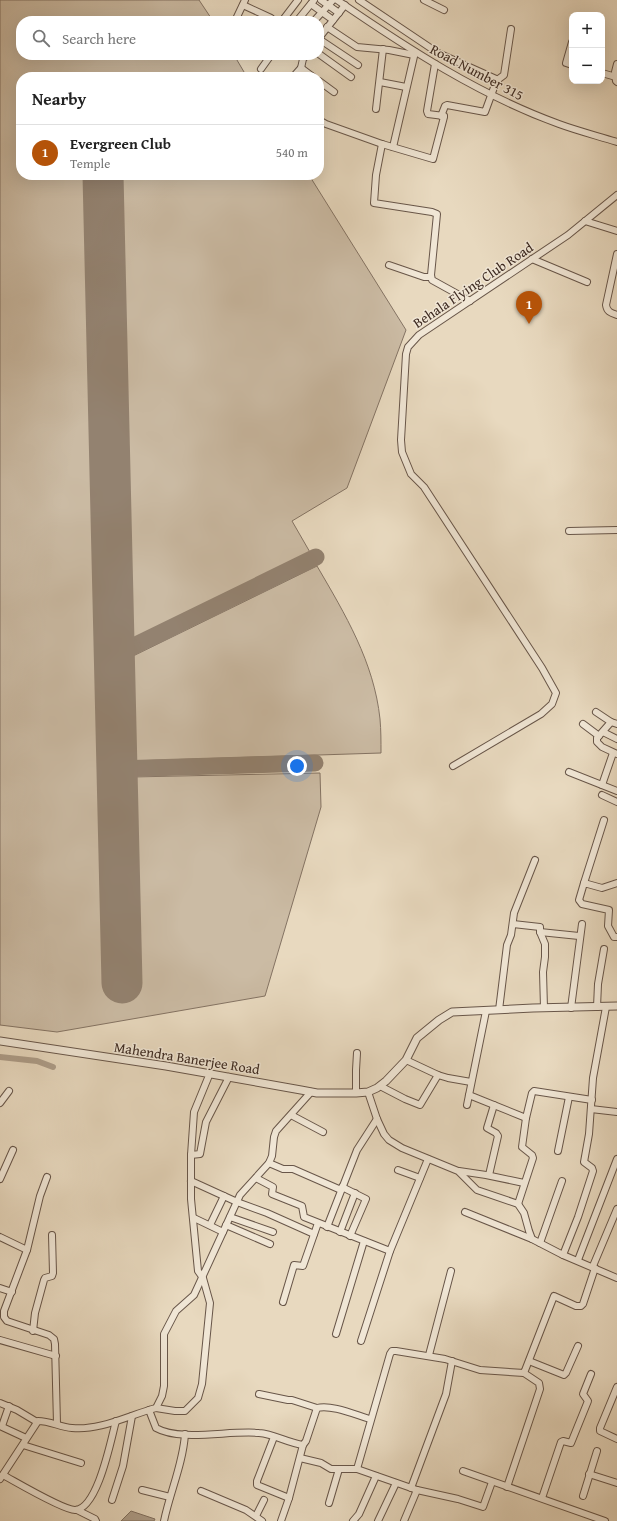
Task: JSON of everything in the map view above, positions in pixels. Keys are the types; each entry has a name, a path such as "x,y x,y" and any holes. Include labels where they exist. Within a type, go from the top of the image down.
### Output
{"street":[{"path":"286,16 298,0"},
{"path":"321,0 330,3 339,13"},
{"name":"Road Number 315","path":"337,0 414,53 492,93 559,124 617,142"},
{"path":"359,0 438,53 494,78 496,82"},
{"path":"424,0 444,10"},
{"path":"237,16 244,2 268,16"},
{"path":"301,16 312,2 333,20"},
{"path":"318,16 330,3"},
{"path":"324,31 345,5"},
{"path":"327,27 357,47 414,53 394,147"},
{"path":"324,123 382,144 433,159 441,116 445,106 447,105 486,112 496,82 504,75 511,29"},
{"path":"324,41 358,65"},
{"path":"376,109 383,49"},
{"path":"569,52 566,63 569,64"},
{"path":"324,58 351,77"},
{"path":"261,68 267,60"},
{"path":"297,72 301,68 304,60"},
{"path":"435,64 427,111 428,114 441,116"},
{"path":"617,64 615,72 617,79"},
{"path":"301,68 306,72"},
{"path":"605,74 617,79"},
{"path":"380,82 406,88"},
{"path":"324,85 334,92"},
{"path":"382,144 376,175 374,203 437,214 431,277 432,280 470,302"},
{"name":"Behala Flying Club Road","path":"453,766 541,714 552,704 556,693 542,668 424,487 411,474 402,452 401,440 406,354 408,347 420,335 532,260 585,221 617,195"},
{"path":"585,221 617,231"},
{"path":"617,254 606,305 610,313 617,315"},
{"path":"532,260 587,282"},
{"path":"389,266 431,277"},
{"path":"569,531 617,530"},
{"path":"596,712 614,723 596,740 598,745 615,754 602,785"},
{"path":"583,724 601,734 617,739"},
{"path":"569,772 617,791"},
{"path":"602,796 617,802"},
{"path":"604,820 580,894 580,902 582,904 609,910 608,926 614,937 617,937"},
{"path":"499,1010 507,945 511,935 515,910 535,860"},
{"path":"584,883 602,888 617,883"},
{"path":"513,924 540,927 540,932 545,944 543,972 544,1008"},
{"path":"571,1008 579,936 582,924"},
{"path":"540,932 579,936"},
{"path":"596,1007 604,949"},
{"path":"524,1183 488,1175 458,1171 397,1146 384,1134 377,1118 369,1092 380,1086 406,1060 417,1038 439,1020 452,1012 617,1006"},
{"path":"563,1254 594,1171 584,1162 591,1111 593,1078 606,1007"},
{"path":"467,1105 486,1011"},
{"name":"Mahendra Banerjee Road","path":"0,1041 210,1073 311,1092 369,1092"},
{"path":"356,1093 357,1053"},
{"path":"406,1060 438,1075 471,1082"},
{"path":"96,1521 95,1519 77,1510 70,1509 2,1477 38,1420 71,1428 82,1428 116,1421 156,1408 185,1411 198,1398 202,1384 210,1303 203,1278 198,1271 191,1181 191,1155 194,1112 210,1073"},
{"path":"380,1086 420,1106 438,1075"},
{"path":"191,1155 200,1154 206,1122 229,1077"},
{"path":"0,1102 9,1092"},
{"path":"156,1408 162,1396 164,1386 164,1334 176,1311 194,1295 243,1191 269,1163 274,1151 275,1134 311,1092"},
{"path":"518,1204 533,1157 522,1147 531,1094 533,1092 592,1100"},
{"path":"468,1096 526,1118"},
{"path":"558,1151 569,1097"},
{"path":"488,1175 498,1136 496,1133 487,1128 494,1105"},
{"path":"591,1111 617,1112"},
{"path":"291,1115 322,1132"},
{"path":"327,1227 358,1148 377,1118"},
{"path":"0,1179 13,1150"},
{"path":"361,1341 390,1251 428,1159"},
{"path":"578,1260 617,1159"},
{"path":"269,1163 283,1169 293,1169 355,1193 366,1199 350,1236"},
{"path":"398,1170 420,1178"},
{"path":"458,1171 477,1190 518,1204 524,1213 528,1231 532,1239"},
{"path":"7,1321 4,1317 4,1311 27,1250 40,1196 47,1177"},
{"path":"256,1178 273,1187 272,1194 302,1206 303,1216 327,1227 390,1251"},
{"path":"191,1181 314,1234"},
{"path":"540,1243 562,1181"},
{"path":"340,1232 355,1193"},
{"path":"210,1225 224,1196"},
{"path":"524,1373 554,1296 576,1306 581,1306 583,1304 594,1267 617,1209"},
{"path":"465,1212 532,1239 617,1278"},
{"path":"230,1217 273,1232"},
{"path":"194,1218 223,1232"},
{"path":"283,1302 294,1265 302,1266 318,1223"},
{"path":"226,1225 270,1244"},
{"path":"33,1331 35,1313 44,1280 45,1278 52,1276 53,1273 52,1236"},
{"path":"0,1237 27,1250"},
{"path":"336,1334 364,1241"},
{"path":"429,1356 450,1271"},
{"path":"0,1288 12,1292"},
{"path":"0,1319 49,1335 54,1339 56,1356 57,1424"},
{"path":"0,1340 56,1356"},
{"path":"529,1361 564,1375 578,1346"},
{"path":"357,1469 370,1419 392,1351 429,1356 452,1361 480,1370 524,1373 539,1383 540,1389 506,1487"},
{"path":"404,1521 446,1394 452,1361"},
{"path":"542,1498 561,1442 571,1443 588,1401 584,1394 591,1374"},
{"path":"617,1387 600,1428 600,1431 617,1439"},
{"path":"259,1394 292,1400 317,1408 337,1409 370,1419"},
{"path":"0,1403 9,1406 37,1422"},
{"path":"9,1406 1,1426 26,1438"},
{"path":"281,1521 289,1498 303,1445 306,1441 317,1408"},
{"path":"149,1410 156,1428 162,1431 185,1434 258,1433 303,1445"},
{"path":"112,1500 122,1466 132,1416"},
{"path":"77,1510 84,1506 100,1480 116,1421"},
{"path":"164,1521 184,1449 185,1434"},
{"path":"274,1437 257,1481 257,1485 289,1498"},
{"path":"23,1445 81,1463"},
{"path":"582,1496 597,1451"},
{"path":"300,1458 321,1464 331,1469 357,1469 414,1489 458,1499 483,1507 492,1482"},
{"path":"329,1503 339,1469"},
{"path":"463,1471 605,1521"},
{"path":"589,1474 617,1483"},
{"path":"353,1521 359,1514 376,1476"},
{"path":"378,1521 396,1483"},
{"path":"142,1490 170,1497"},
{"path":"201,1491 256,1516 262,1521"},
{"path":"256,1516 264,1500"}],"shaded area":[{"path":"0,0 199,0 210,16 16,16 16,60 237,60 244,72 16,72 16,180 90,180 112,985 138,984 132,777 320,773 321,807 265,996 57,1032 0,1025"},
{"path":"117,180 312,180 406,330 347,488 292,521 311,554 129,641"},
{"path":"317,566 348,620 372,678 380,719 381,753 131,761 129,658"},
{"path":"131,1511 155,1519 154,1521 121,1521"}],"waterway":[{"path":"0,1057 37,1061 53,1067"}],"taxiway":[{"path":"113,640 128,648 132,647 316,557"},
{"path":"114,669 121,656 132,647"},
{"path":"116,769 315,763"}],"runway":[{"path":"103,180 122,983"}],"place":[{"name":"Evergreen Club","path":"529,324"}]}
